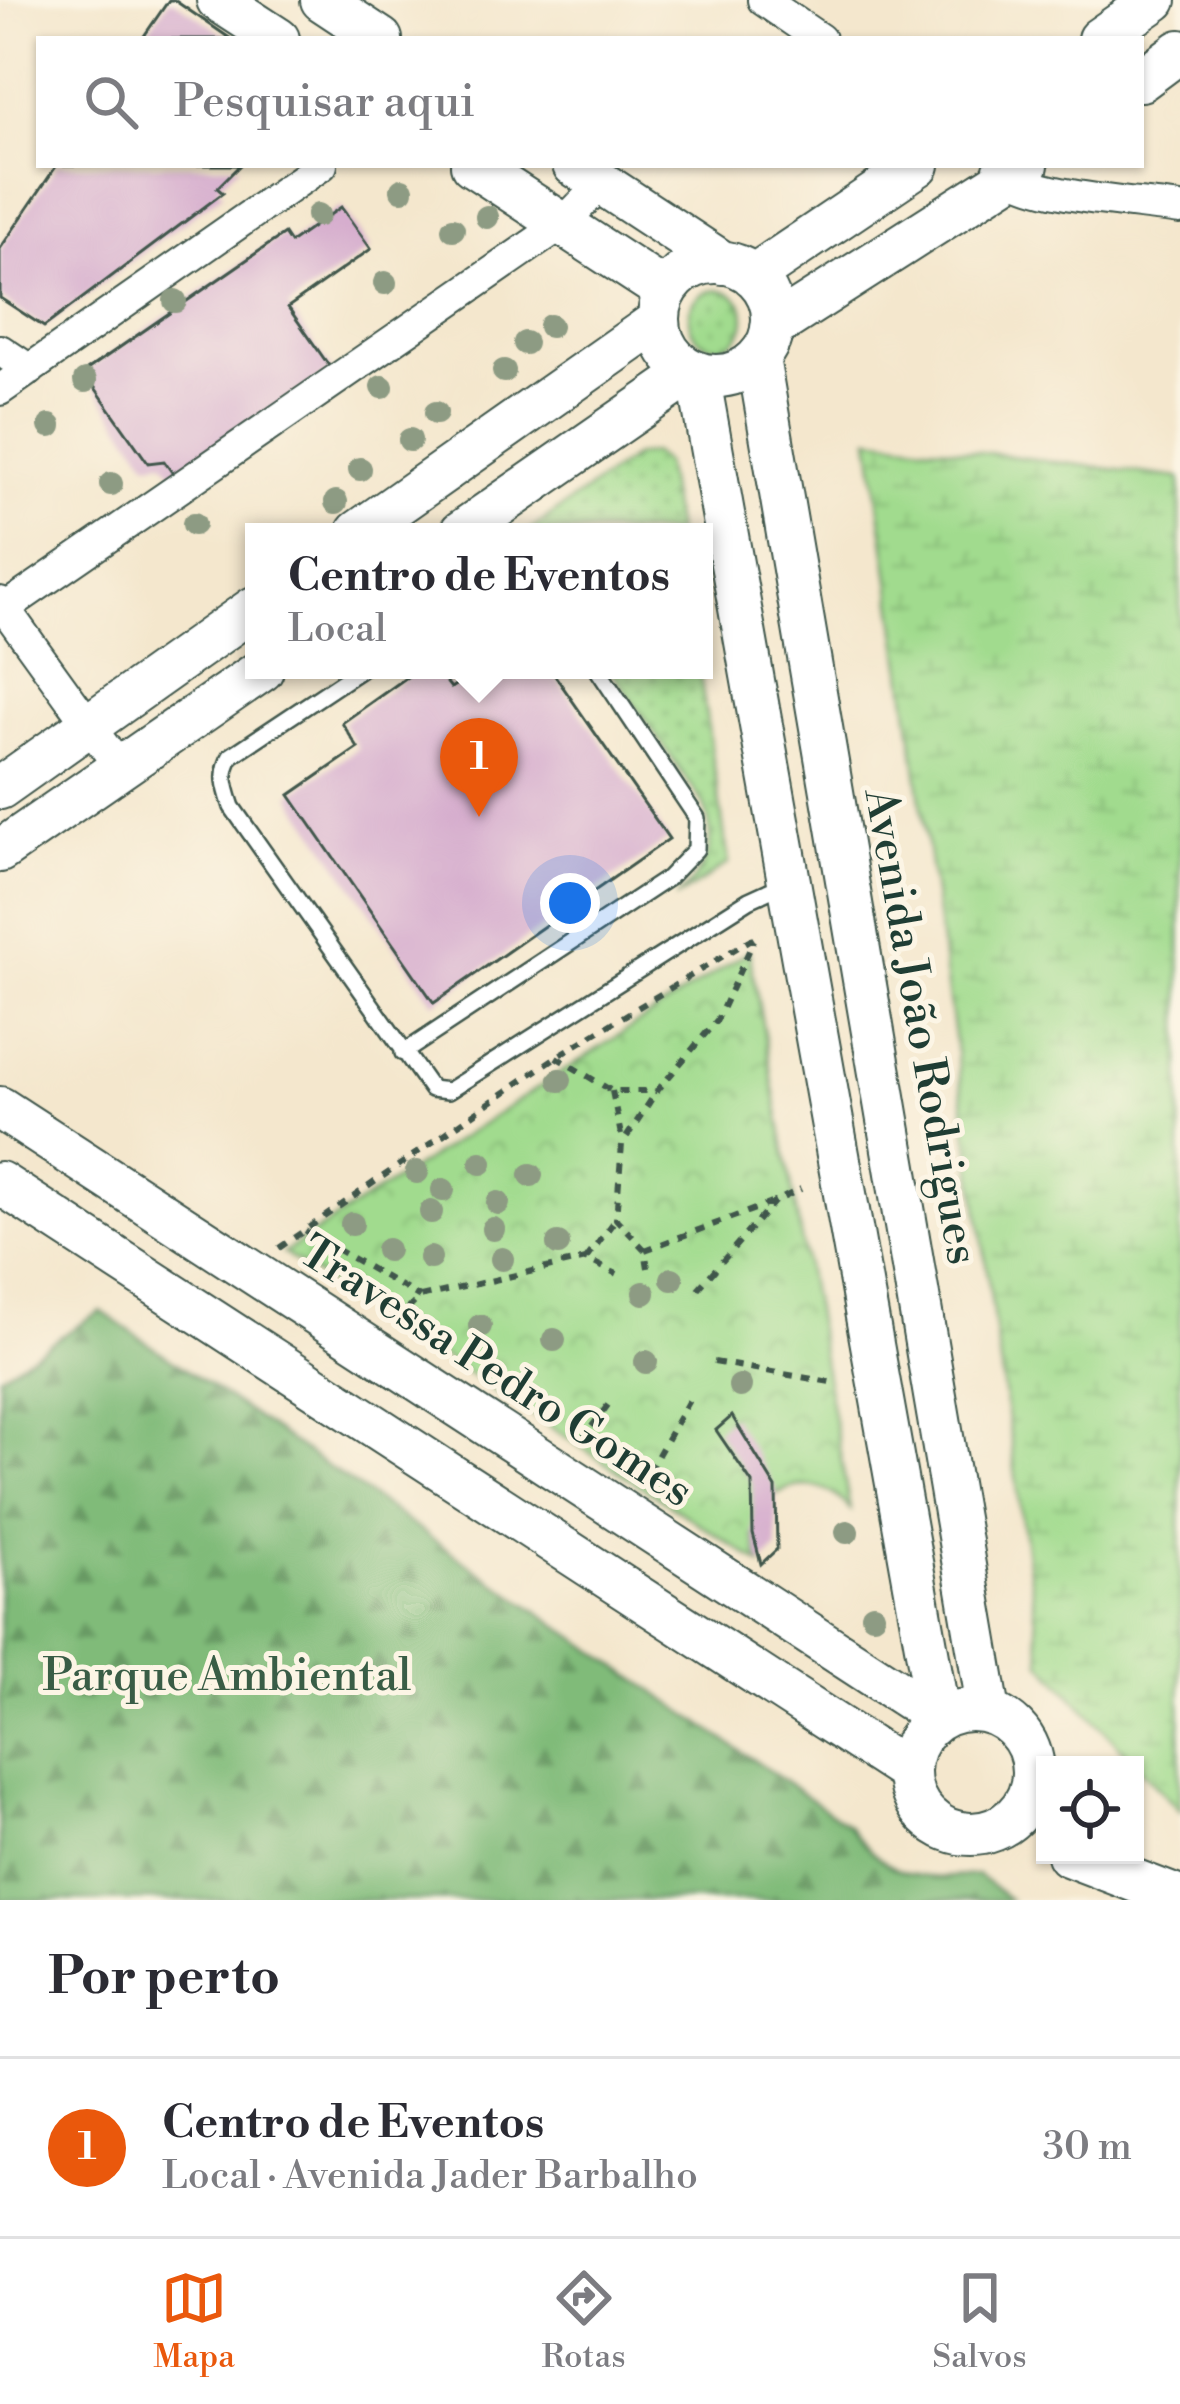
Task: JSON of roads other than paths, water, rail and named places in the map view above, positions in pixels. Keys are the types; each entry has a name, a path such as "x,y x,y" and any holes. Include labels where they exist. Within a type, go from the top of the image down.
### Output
{"main road":[{"path":"218,0 273,36"},
{"path":"322,0 377,36"},
{"path":"1104,36 1155,0"},
{"path":"1144,78 1180,51"},
{"path":"477,168 562,224 662,306 668,351 695,373 730,375 765,343 1010,169"},
{"path":"370,523 662,306 690,268 738,270 914,168"},
{"path":"588,174 738,270 770,300 765,343"},
{"name":"Avenida João Rodrigues","path":"765,343 988,1712"},
{"path":"474,523 695,373"},
{"path":"695,373 938,1718"},
{"path":"0,788 245,615"},
{"path":"0,851 249,679"},
{"name":"Travessa Pedro Gomes","path":"0,1108 938,1718"},
{"path":"0,1183 908,1772"},
{"path":"1036,1768 1020,1733 988,1712 954,1712 938,1718 912,1751 908,1772 911,1792 936,1824 956,1832 996,1829 1036,1844"},
{"path":"996,1829 1024,1804 1036,1780"},
{"path":"1092,1864 1174,1894"},
{"path":"1139,1864 1174,1894"}],"street":[{"path":"763,0 816,36"},
{"path":"0,390 318,168"},
{"path":"1010,169 1180,209"},
{"path":"120,768 2,605 562,224 588,174"},
{"path":"0,350 30,370"}],"lane":[{"path":"346,679 231,757 224,767 225,787 232,807 422,1082 448,1091 748,900 787,883"},
{"path":"403,1054 668,878 696,849 697,818 604,679"}],"place":[{"name":"Centro de Eventos","path":"479,817"}],"park label":[{"name":"Parque Ambiental","path":"227,1674"}]}
